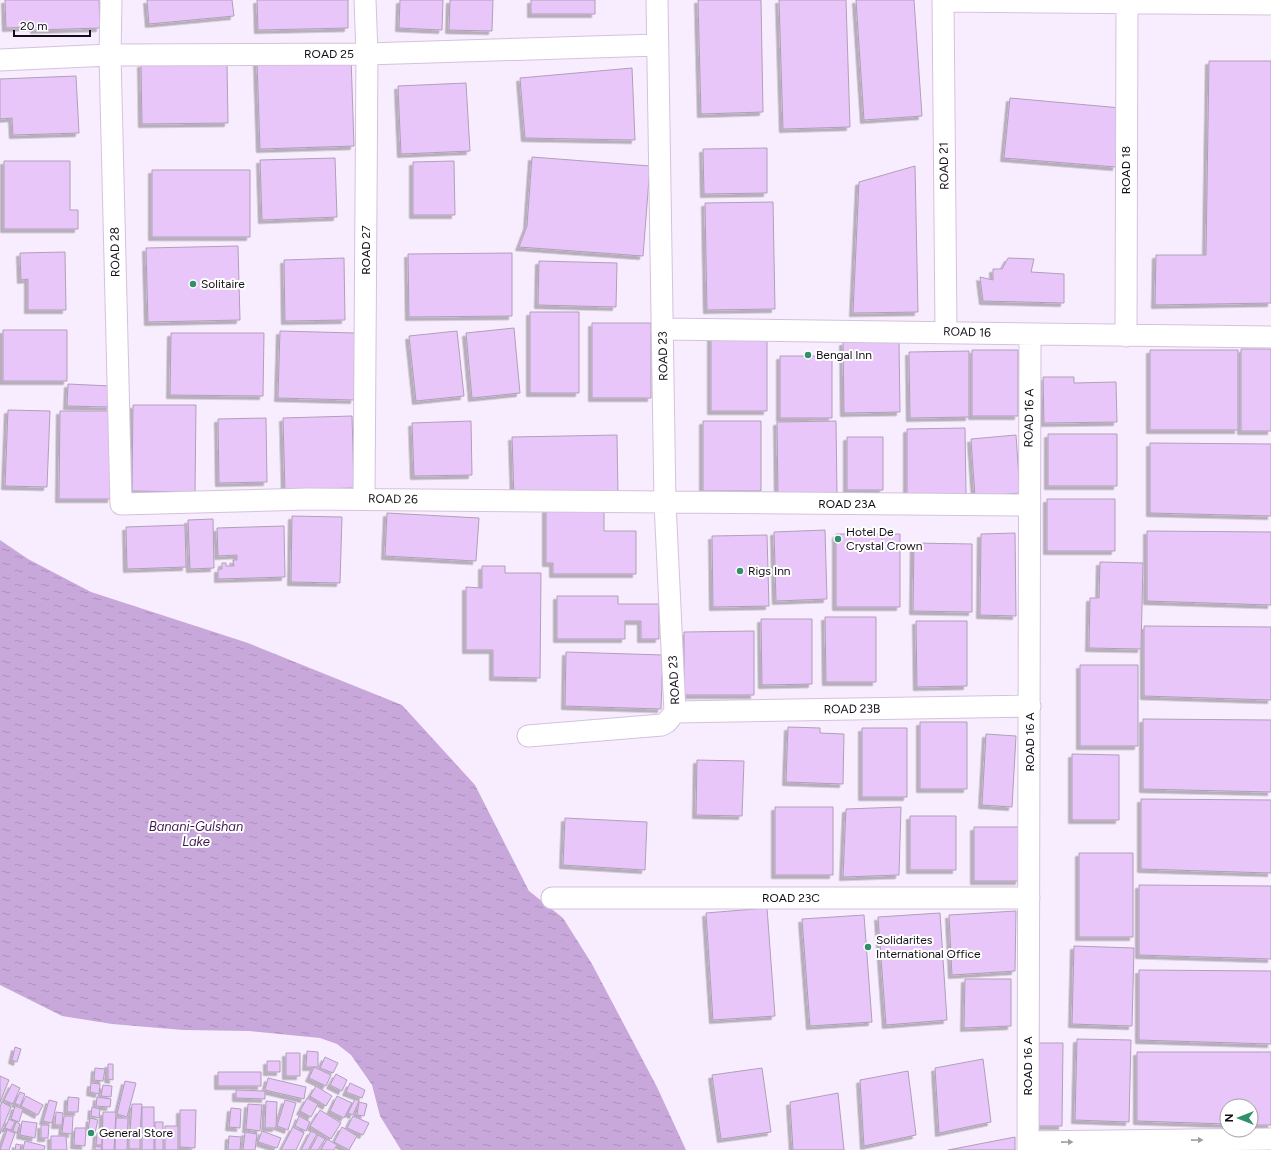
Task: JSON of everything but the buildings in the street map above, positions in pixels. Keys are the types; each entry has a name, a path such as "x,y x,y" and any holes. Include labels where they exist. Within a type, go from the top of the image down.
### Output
{"street":[{"name":"ROAD 28","path":"111,0 110,55 121,504"},
{"name":"ROAD 27","path":"364,499 367,54 365,0"},
{"name":"ROAD 23","path":"657,0 665,503 675,712"},
{"path":"943,0 1081,1 1127,4 1216,2 1271,4"},
{"name":"ROAD 21","path":"943,0 946,331"},
{"name":"ROAD 18","path":"1126,336 1127,4"},
{"name":"ROAD 25","path":"0,60 110,55 367,54 657,45"},
{"name":"ROAD 16","path":"662,329 946,331 1126,336 1271,337"},
{"name":"ROAD 16 A","path":"1028,1146 1030,706 1028,505 1030,334"},
{"name":"ROAD 26","path":"121,504 308,499 665,503"},
{"name":"ROAD 23A","path":"665,503 1028,505"},
{"name":"ROAD 23B","path":"675,712 1030,706"},
{"path":"528,736 662,724 667,722 675,712"},
{"name":"ROAD 23C","path":"552,898 1029,898"},
{"path":"1028,1146 1271,1138"}],"water":[{"name":"Banani-Gulshan Lake","path":"0,540 28,559 91,592 248,643 402,705 475,785 529,891 563,918 592,964 657,1087 686,1150 401,1150 380,1116 372,1085 351,1055 337,1044 320,1038 249,1031 183,1030 112,1024 62,1016 0,985"}],"place":[{"name":"Solitaire","path":"193,284"},
{"name":"Bengal Inn","path":"808,355"},
{"name":"Hotel De Crystal Crown","path":"838,539"},
{"name":"Rigs Inn","path":"740,571"},
{"name":"Solidarites International Office","path":"868,947"},
{"name":"General Store","path":"91,1133"}]}
